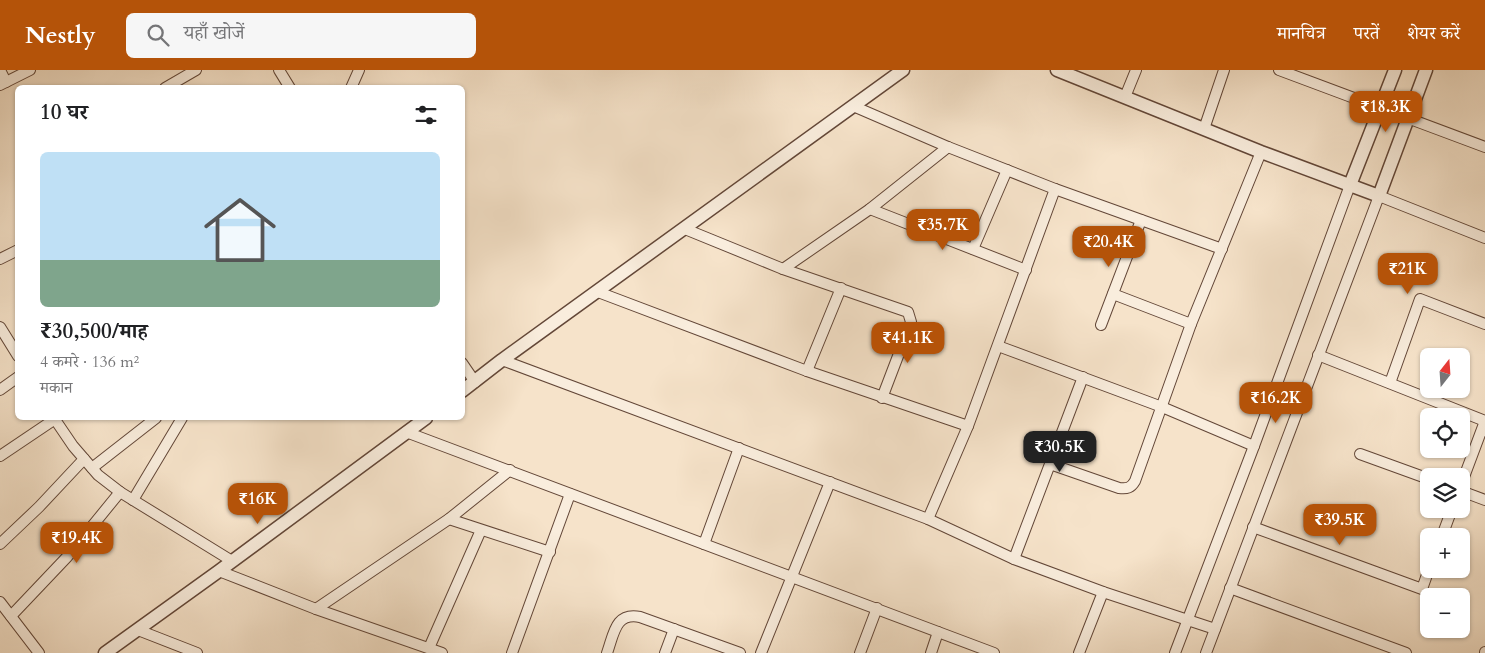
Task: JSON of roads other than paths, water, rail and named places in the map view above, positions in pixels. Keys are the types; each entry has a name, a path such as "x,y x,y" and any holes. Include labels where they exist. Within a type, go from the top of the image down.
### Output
{"street":[{"path":"0,70 3,84 30,70"},
{"path":"170,85 196,70"},
{"path":"347,70 352,84"},
{"path":"352,84 359,70"},
{"path":"465,389 502,360 903,70"},
{"path":"1057,70 1261,152 1485,238"},
{"path":"1126,98 1136,70"},
{"path":"1204,129 1224,70"},
{"path":"1279,70 1485,148"},
{"path":"1175,653 1350,185 1396,70"},
{"path":"1206,653 1426,70"},
{"path":"280,71 288,85"},
{"path":"854,106 1006,170 1222,249"},
{"path":"783,269 870,209 948,147"},
{"path":"1050,464 1119,488 1131,487 1135,481 1191,324 1261,152"},
{"path":"973,249 1006,170"},
{"path":"928,519 968,426 1055,189"},
{"path":"870,209 1026,270"},
{"path":"1101,325 1141,220"},
{"path":"685,229 783,269 908,312 911,322 882,398"},
{"path":"0,259 15,252"},
{"path":"807,372 841,288"},
{"path":"598,292 807,372 968,426"},
{"path":"1113,294 1191,324"},
{"path":"1390,383 1420,300 1485,324"},
{"path":"0,327 15,351"},
{"path":"998,346 1162,406 1254,446"},
{"path":"1318,355 1485,421 1467,468"},
{"path":"502,360 928,519 1014,559 1103,592 1216,629"},
{"path":"465,367 475,382"},
{"path":"1014,559 1082,377"},
{"path":"0,390 15,379"},
{"path":"0,456 52,420"},
{"path":"56,420 84,459 120,492 232,561"},
{"path":"92,468 153,420"},
{"path":"133,500 181,420"},
{"path":"105,653 423,420"},
{"path":"406,432 994,653"},
{"path":"704,544 739,448"},
{"path":"1360,454 1420,476"},
{"path":"0,544 34,513 84,459"},
{"path":"316,609 449,519 510,470"},
{"path":"761,653 830,482"},
{"path":"11,616 67,557 120,492"},
{"path":"512,653 570,494"},
{"path":"1470,494 1485,500"},
{"path":"449,519 550,552"},
{"path":"1253,527 1422,589 1426,578"},
{"path":"429,648 481,530"},
{"path":"219,571 316,609 442,653"},
{"path":"1230,588 1406,653"},
{"path":"1080,653 1103,592"},
{"path":"0,602 39,653"},
{"path":"860,653 878,608"},
{"path":"607,653 616,627 623,618 630,615 740,653"},
{"path":"664,653 674,629"},
{"path":"138,630 178,650 197,653"},
{"path":"931,653 938,632"}]}
